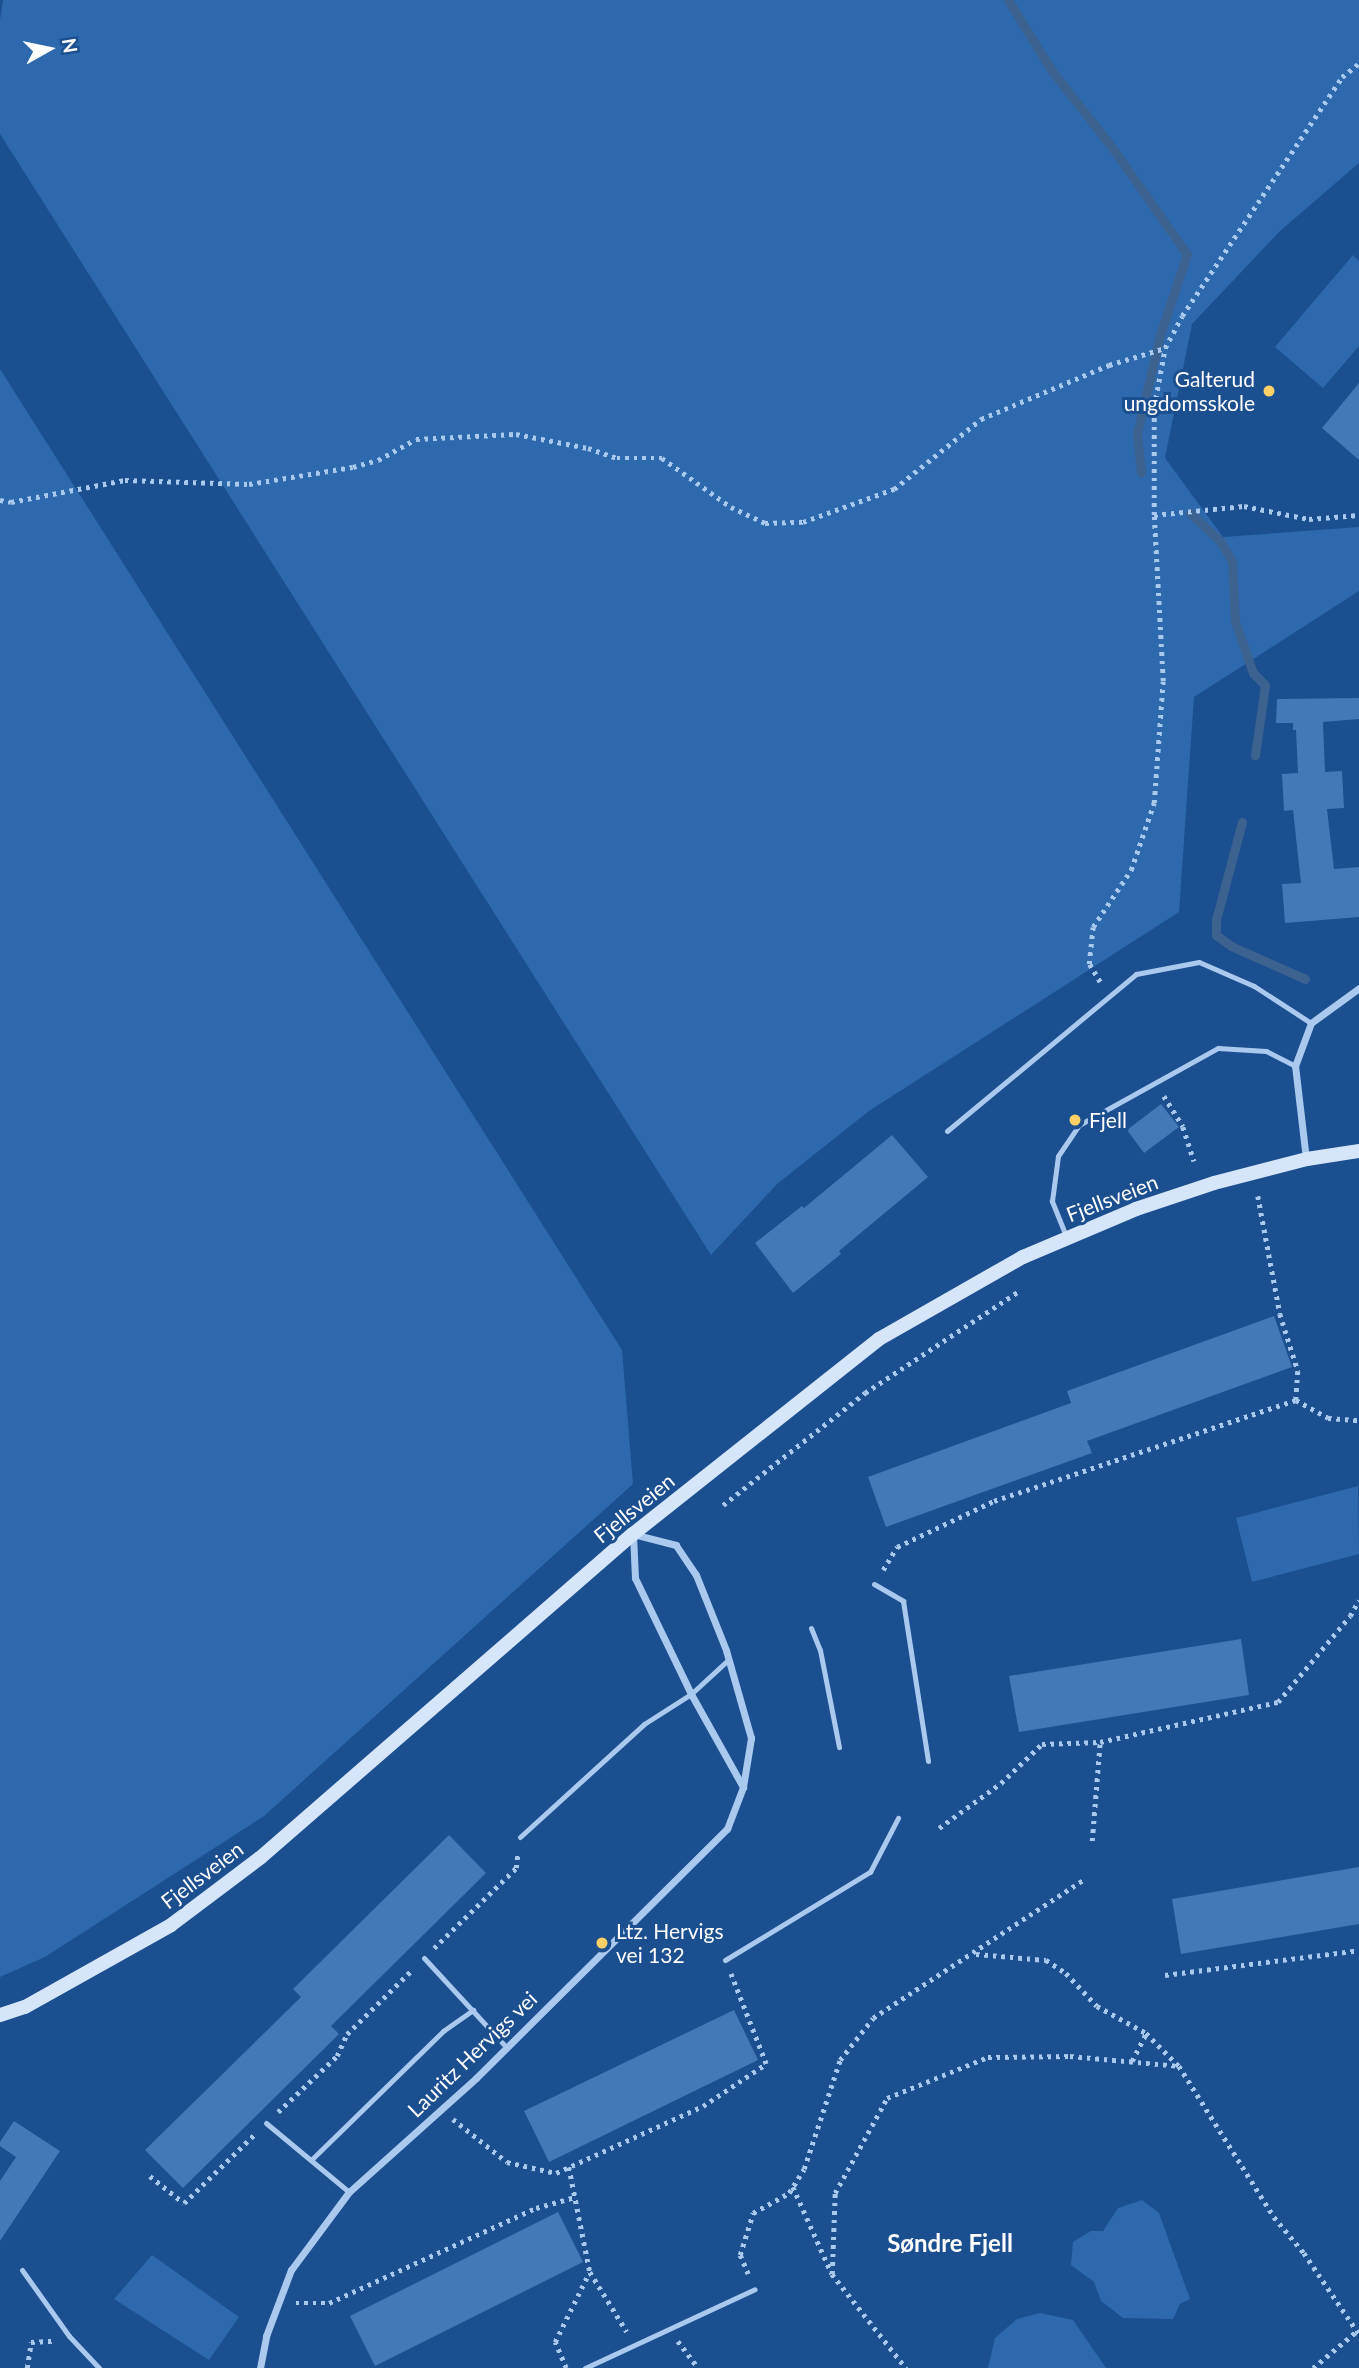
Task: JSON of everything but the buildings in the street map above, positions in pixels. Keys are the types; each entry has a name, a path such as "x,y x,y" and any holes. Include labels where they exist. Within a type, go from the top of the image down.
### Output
{"main road":[{"name":"Fjellsveien","path":"0,2015 25,2007 171,1926 260,1858 633,1534 879,1339 976,1281 1136,1209 1214,1183 1307,1159 1359,1151"}],"street":[{"path":"1307,1159 1295,1066 1311,1023 1359,988"},
{"path":"633,1534 635,1578 691,1694 743,1787"},
{"name":"Lauritz Hervigs vei","path":"260,2368 266,2336 290,2270 349,2192 506,2047 727,1829 743,1787 751,1738 728,1660 696,1575 676,1545 633,1534"}],"lane":[{"path":"947,1131 1108,994 1136,974 1199,962 1254,986 1311,1023"},
{"path":"1067,1238 1052,1201 1058,1156 1079,1125 1218,1048 1266,1051 1295,1066"},
{"path":"874,1584 903,1601 928,1761"},
{"path":"811,1628 821,1650 839,1747"},
{"path":"520,1837 644,1724 691,1694 728,1660"},
{"path":"725,1960 870,1872 898,1818"},
{"path":"424,1958 506,2047"},
{"path":"311,2160 443,2031 473,2010"},
{"path":"266,2123 349,2192"},
{"path":"22,2270 69,2336 99,2368"},
{"path":"585,2368 755,2289"}],"path":[{"path":"1108,994 1089,964 1094,927 1131,870 1154,803 1163,681 1154,515 1154,407 1164,348 1182,316 1342,77 1359,64"},
{"path":"0,500 12,502 125,480 249,484 353,467 378,460 416,439 516,434 587,448 617,458 662,458 731,507 765,523 803,522 894,489 981,419 1109,365 1164,348"},
{"path":"1154,515 1244,506 1309,519 1359,514"},
{"path":"1155,1081 1183,1127 1194,1161"},
{"path":"1258,1196 1278,1304 1298,1371 1296,1400"},
{"path":"723,1505 865,1393 1019,1291"},
{"path":"874,1584 897,1547 994,1501 1296,1400 1328,1418 1359,1420"},
{"path":"939,1828 1001,1783 1042,1744 1100,1742 1278,1702 1350,1616 1359,1600"},
{"path":"1092,1841 1100,1742"},
{"path":"150,2176 184,2203 337,2056 347,2034 516,1868 520,1837"},
{"path":"755,2289 740,2255 753,2213 789,2193 804,2169 840,2060 848,2049 873,2018 976,1954 1085,1879"},
{"path":"1165,1975 1359,1950"},
{"path":"976,1954 1046,1960 1066,1973 1097,2007 1146,2033 1179,2066 1274,2217 1304,2253 1358,2332 1313,2368"},
{"path":"441,2109 507,2162 556,2173 703,2106 766,2064 725,1960"},
{"path":"1132,2061 1146,2033"},
{"path":"832,2274 835,2193 887,2098 988,2057 1070,2056 1179,2066"},
{"path":"569,2167 590,2272 635,2344"},
{"path":"793,2186 832,2274 906,2368"},
{"path":"278,2304 329,2303 536,2208 575,2197"},
{"path":"566,2368 555,2342 590,2272"},
{"path":"669,2328 698,2368"},
{"path":"27,2368 31,2342 69,2336"}],"shaded area":[{"path":"3,0 1359,0 1359,163 1280,231 1192,324 1165,458 1223,537 1359,527 1359,591 1194,697 1179,912 869,1111 777,1184 711,1255 0,134 0,20"},
{"path":"1353,255 1359,261 1359,346 1323,388 1275,347"},
{"path":"0,369 622,1350 633,1484 264,1816 45,1957 0,1977"},
{"path":"1358,1486 1359,1554 1252,1582 1236,1518"},
{"path":"1142,2200 1159,2213 1190,2299 1180,2304 1173,2319 1123,2318 1101,2301 1094,2282 1071,2265 1073,2242 1091,2231 1103,2231 1118,2208"},
{"path":"152,2255 239,2317 209,2360 114,2299"},
{"path":"1040,2313 1073,2320 1106,2368 988,2368 995,2338 1017,2319"}],"waterway":[{"path":"1008,0 1052,71 1111,146 1187,254 1160,335 1137,434 1141,473"},
{"path":"1190,513 1220,541 1232,561 1235,621 1253,673 1265,685 1255,755"},
{"path":"1242,822 1216,920 1216,935 1231,946 1305,979"}],"place":[{"name":"Galterud ungdomsskole","path":"1269,391"},
{"name":"Fjell","path":"1075,1120"},
{"name":"Ltz. Hervigs vei 132","path":"602,1943"}],"district":[{"name":"Søndre Fjell","path":"950,2243"}]}
